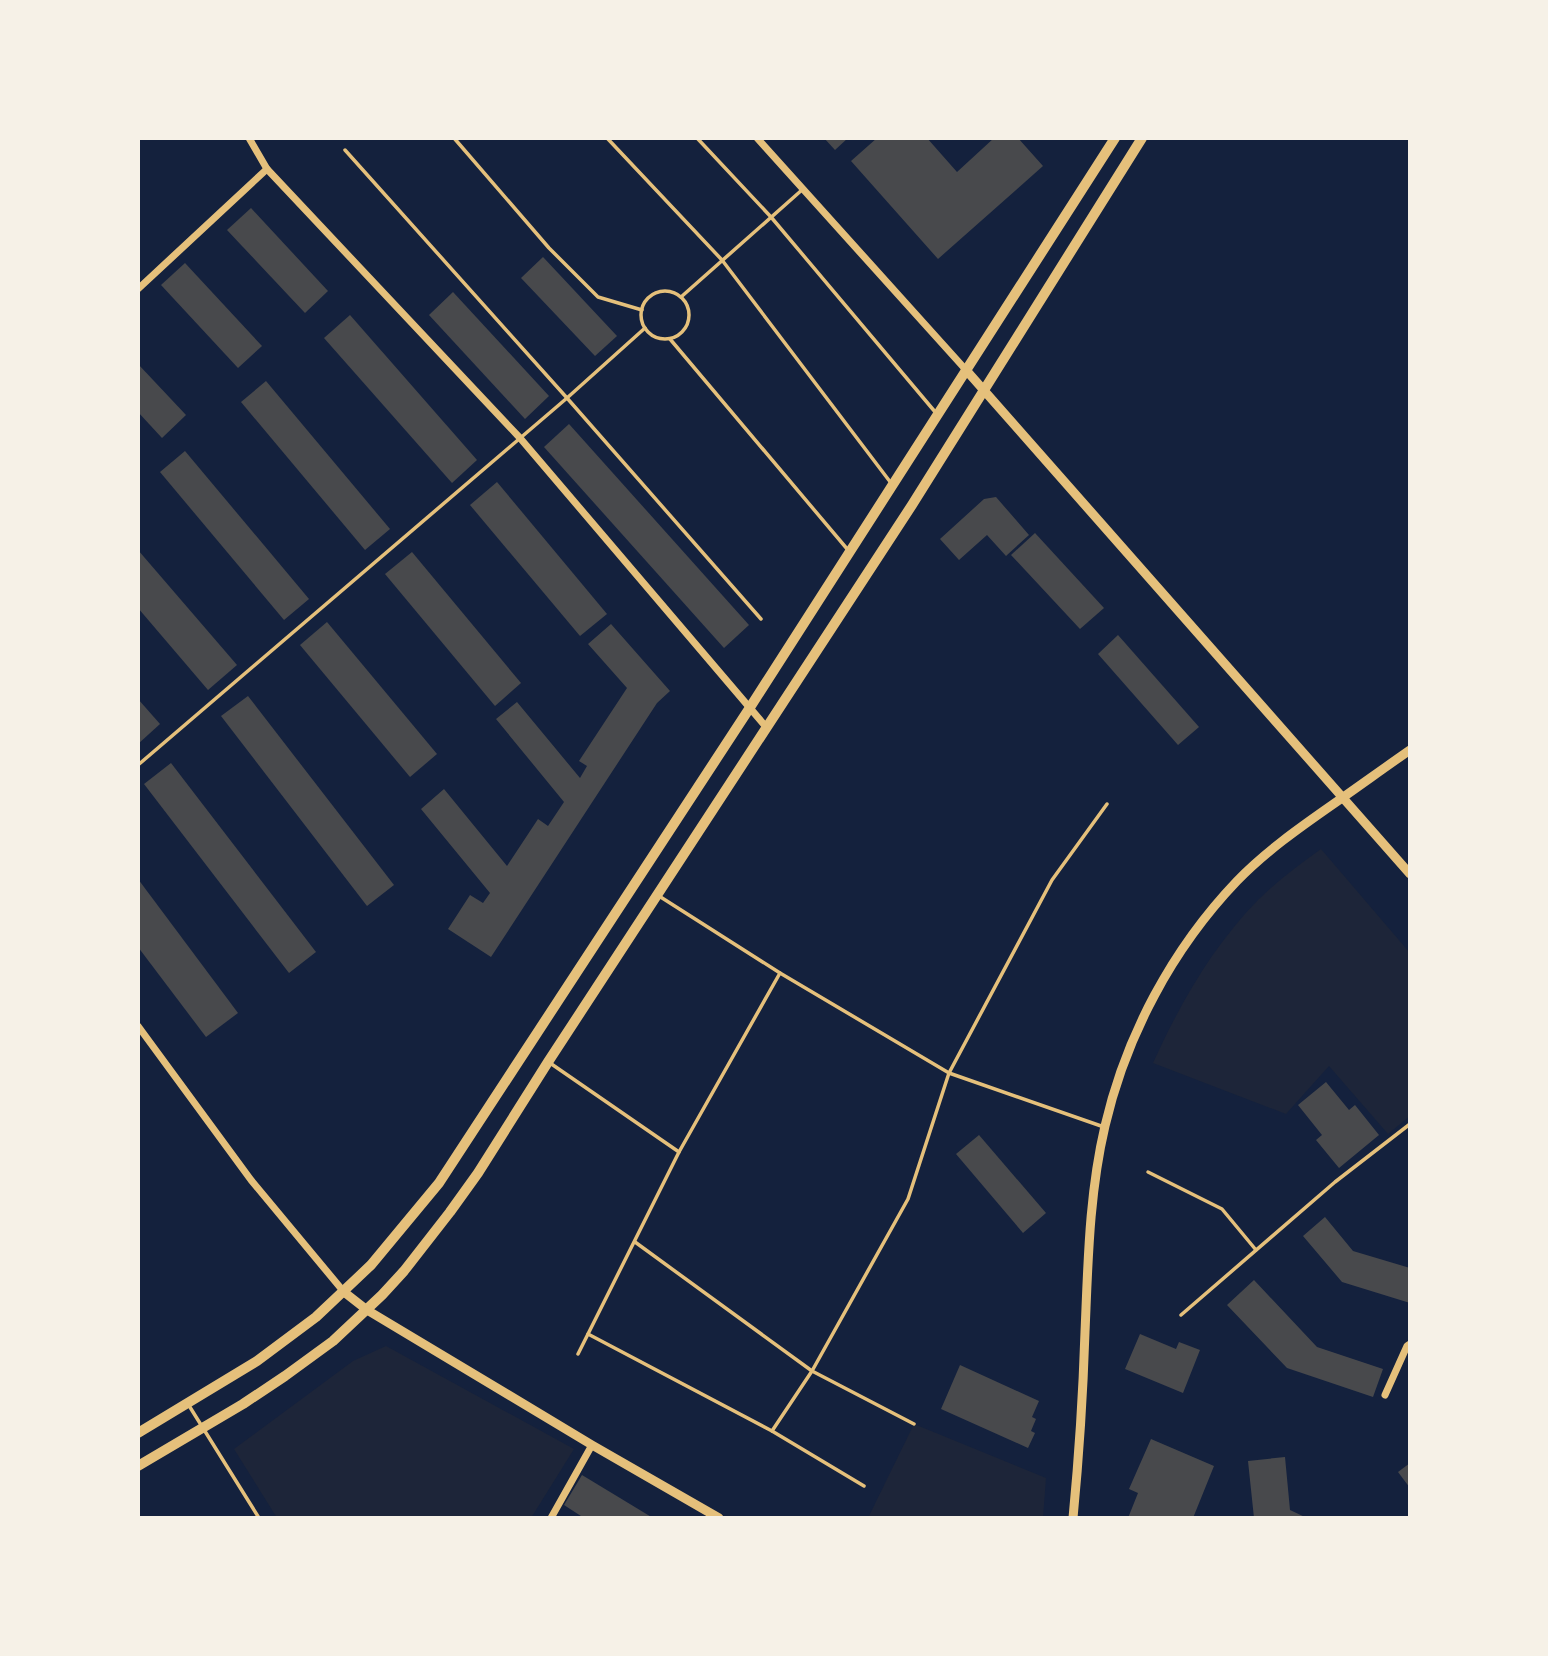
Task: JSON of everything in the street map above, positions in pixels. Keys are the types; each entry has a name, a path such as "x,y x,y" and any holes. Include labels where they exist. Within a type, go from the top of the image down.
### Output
{"main road":[{"path":"138,1433 257,1361 316,1317 371,1265 439,1183 749,709 1115,138"},
{"path":"138,1466 203,1429 333,1341 404,1271 467,1190 919,494 1142,138"}],"street":[{"path":"249,138 267,169 520,438 767,728"},
{"path":"757,138 984,390 1410,874"},
{"path":"138,289 267,169"},
{"path":"1073,1518 1081,1430 1093,1191 1115,1091 1149,1005 1191,937 1238,880 1290,835 1410,750"},
{"path":"138,1026 251,1180 344,1292 367,1310 719,1518"},
{"path":"1385,1395 1410,1344"},
{"path":"551,1518 592,1445"}],"lane":[{"path":"454,138 549,248 598,297 642,310"},
{"path":"607,138 722,260 893,485"},
{"path":"697,138 771,217 937,415"},
{"path":"345,150 761,619"},
{"path":"681,297 803,189"},
{"path":"666,292 681,297 689,310 687,325 677,336 670,339 656,337 645,328 642,310 651,297 666,292"},
{"path":"138,765 645,328"},
{"path":"670,339 849,552"},
{"path":"772,1431 812,1371 908,1199 949,1073 1052,880 1107,804"},
{"path":"657,895 780,973 949,1073 1105,1128"},
{"path":"578,1354 679,1152 780,973"},
{"path":"548,1062 679,1152"},
{"path":"1181,1315 1335,1182 1410,1124"},
{"path":"1148,1172 1222,1209 1256,1250"},
{"path":"634,1242 812,1371 914,1424"},
{"path":"588,1334 772,1431 864,1486"},
{"path":"188,1404 260,1518"}],"shaded area":[{"path":"1321,849 1410,953 1410,1116 1388,1134 1329,1066 1286,1114 1153,1063 1198,977 1226,937 1265,893"},
{"path":"386,1346 574,1449 531,1518 277,1518 234,1449 353,1361"},
{"path":"914,1424 1046,1478 1043,1518 868,1518"}],"building":[{"path":"824,138 848,138 835,150"},
{"path":"877,138 927,138 957,172 994,138 1018,138 1043,166 938,259 851,161"},
{"path":"251,208 328,291 305,313 227,230"},
{"path":"543,257 617,336 595,356 521,278"},
{"path":"185,263 262,346 238,368 161,285"},
{"path":"453,292 549,396 525,419 429,315"},
{"path":"350,315 477,460 452,483 324,338"},
{"path":"138,364 186,415 162,438 138,412"},
{"path":"266,381 390,529 365,550 241,402"},
{"path":"569,424 749,625 724,648 544,447"},
{"path":"185,451 309,599 284,620 160,472"},
{"path":"497,482 607,614 580,636 470,505"},
{"path":"996,497 1029,535 1006,556 987,535 959,560 940,539 984,499"},
{"path":"1035,533 1104,608 1080,629 1011,555"},
{"path":"138,550 237,665 208,690 138,608"},
{"path":"412,552 521,683 495,706 385,574"},
{"path":"327,622 437,754 410,777 300,645"},
{"path":"611,624 670,691 657,703 491,957 448,929 470,895 483,903 490,893 421,809 444,789 507,866 538,819 548,826 564,802 496,719 517,702 580,778 587,766 579,761 627,688 588,644"},
{"path":"1118,635 1199,727 1178,745 1098,654"},
{"path":"248,696 394,885 367,906 221,716"},
{"path":"138,699 160,724 138,744"},
{"path":"171,763 316,952 289,973 144,784"},
{"path":"138,879 238,1013 206,1037 138,947"},
{"path":"1326,1082 1349,1110 1355,1105 1379,1135 1339,1168 1316,1140 1322,1135 1298,1105"},
{"path":"979,1135 1046,1213 1023,1233 956,1154"},
{"path":"1325,1217 1353,1251 1410,1268 1410,1303 1342,1282 1303,1236"},
{"path":"1254,1280 1317,1347 1383,1369 1373,1397 1287,1368 1227,1305"},
{"path":"1140,1334 1176,1349 1179,1342 1200,1350 1183,1393 1125,1369"},
{"path":"960,1365 1039,1401 1032,1417 1036,1419 1031,1431 1035,1433 1028,1448 941,1409"},
{"path":"1151,1439 1214,1466 1193,1518 1128,1518 1138,1493 1129,1489"},
{"path":"1285,1457 1290,1510 1307,1518 1254,1518 1248,1461"},
{"path":"1410,1463 1410,1488 1398,1472"},
{"path":"582,1475 653,1518 584,1518 564,1505"}]}
